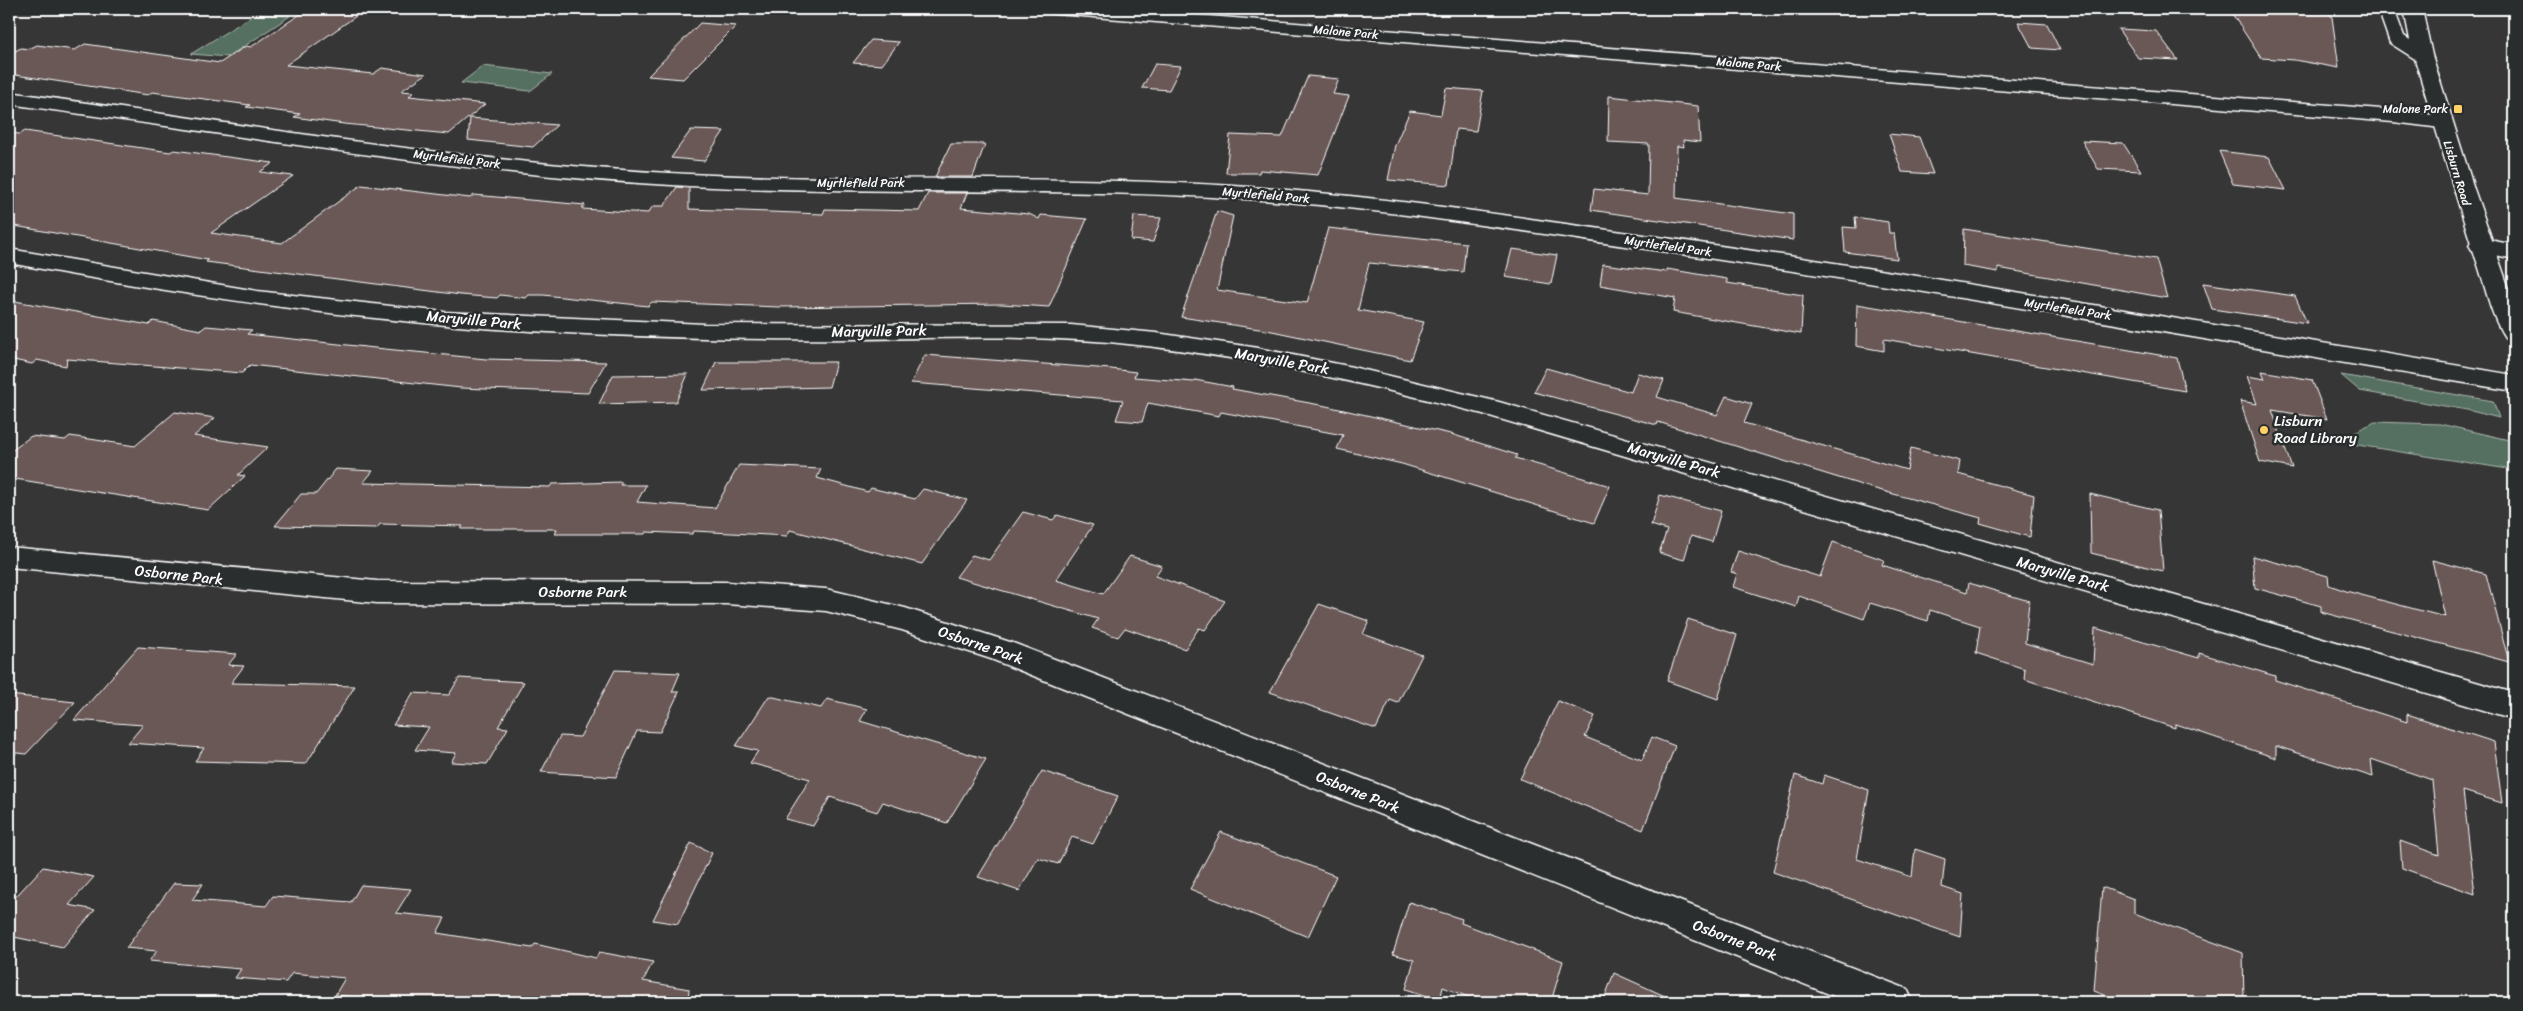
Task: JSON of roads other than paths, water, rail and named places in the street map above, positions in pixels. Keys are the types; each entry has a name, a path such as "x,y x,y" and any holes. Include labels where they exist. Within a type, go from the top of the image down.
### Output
{"street":[{"name":"Malone Park","path":"1057,9 2393,116 2441,122"},
{"path":"2386,9 2396,39 2422,56"},
{"name":"Lisburn Road","path":"2413,9 2422,56 2441,122 2480,245 2514,334"},
{"name":"Myrtlefield Park","path":"9,98 468,162 577,172 688,180 1178,188 1409,208 1797,264 2514,383"},
{"path":"2480,245 2514,252"},
{"name":"Maryville Park","path":"9,256 100,273 233,294 339,308 502,323 730,330 974,330 1106,335 1312,365 1390,382 1490,408 2514,706"},
{"name":"Osborne Park","path":"9,558 377,592 726,593 826,600 870,610 905,619 1002,651 1894,1002"}],"place":[{"name":"Malone Park","path":"2458,109"},
{"name":"Lisburn Road Library","path":"2264,430"}]}
